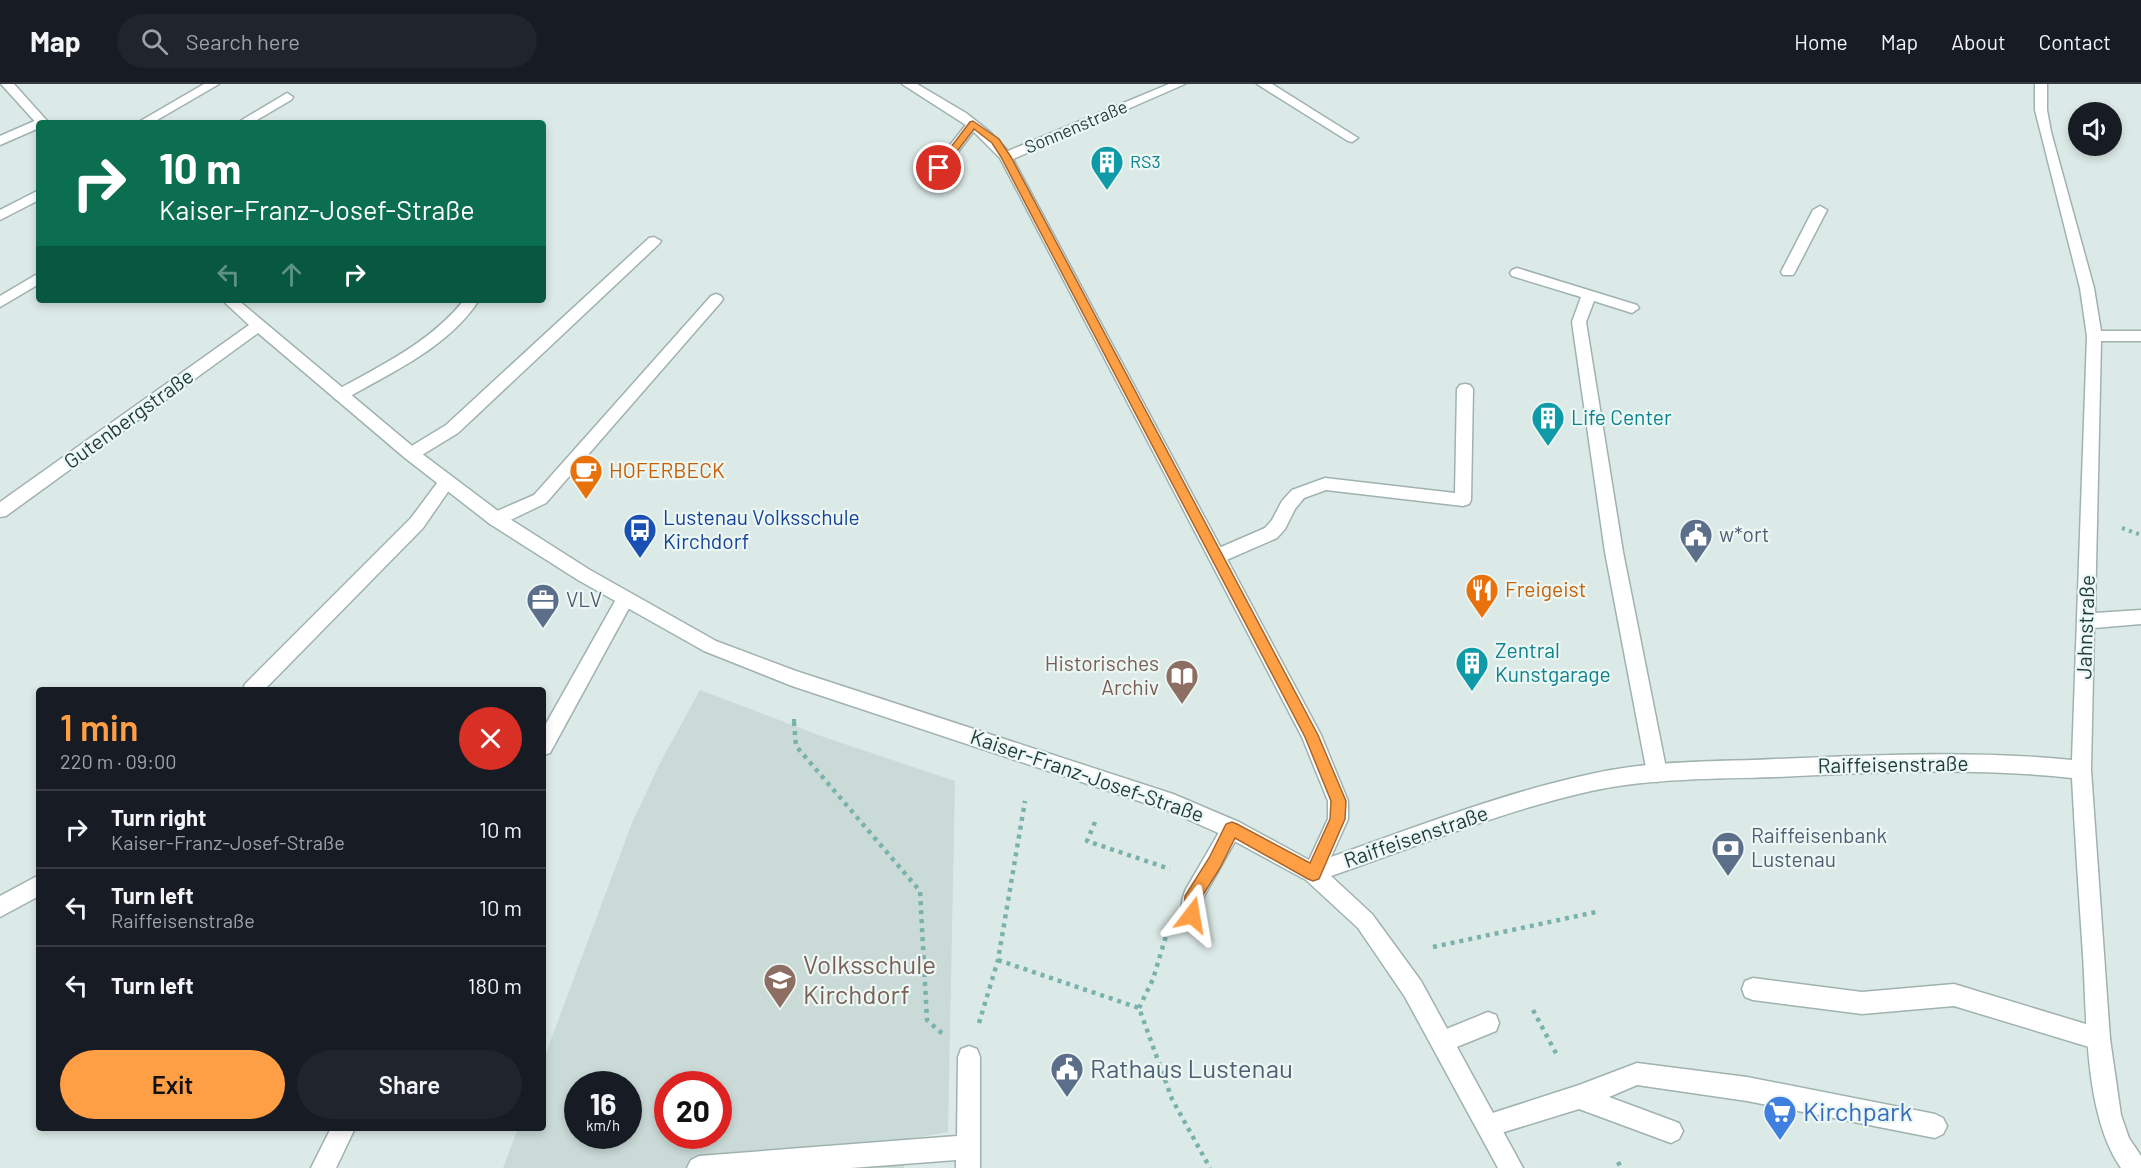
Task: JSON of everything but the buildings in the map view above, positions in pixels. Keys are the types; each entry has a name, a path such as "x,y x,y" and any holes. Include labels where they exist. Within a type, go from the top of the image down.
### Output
{"street":[{"path":"7,84 38,120"},
{"path":"147,120 213,84"},
{"name":"Raiffeisenstraße","path":"908,84 973,124 995,141 1006,157 1311,735 1338,801 1338,819 1313,873"},
{"name":"Sonnenstraße","path":"1006,157 1179,84"},
{"path":"1263,84 1352,138"},
{"name":"Jahnstraße","path":"2041,84 2041,110 2046,138 2087,288 2094,336 2081,770 2099,1039 2109,1115 2119,1145 2135,1168"},
{"path":"248,120 287,98"},
{"path":"928,182 973,124"},
{"path":"0,141 36,125"},
{"path":"0,216 36,196"},
{"path":"1788,272 1820,210"},
{"path":"411,454 452,429 654,241"},
{"path":"1517,273 1632,308"},
{"path":"0,302 36,280"},
{"path":"1589,295 1579,322 1614,552 1656,773"},
{"path":"496,519 540,499 716,299"},
{"name":"Kaiser-Franz-Josef-Straße","path":"232,303 446,483 496,519 625,598 710,646 750,662 1173,803 1232,829 1313,873 1376,934 1413,989 1511,1168"},
{"path":"340,395 439,334 467,309 470,303"},
{"name":"Gutenbergstraße","path":"0,511 258,326"},
{"path":"2094,336 2141,336"},
{"path":"1218,556 1271,533 1279,524 1288,505 1298,494 1325,484 1463,500 1465,389"},
{"path":"255,687 417,523 446,483"},
{"path":"546,742 625,598"},
{"path":"2087,621 2141,617"},
{"name":"Raiffeisenstraße","path":"1313,873 1488,811 1591,783 1656,773 1892,763 2026,763 2081,770"},
{"path":"1192,915 1193,896 1232,829"},
{"path":"0,907 36,887"},
{"path":"1753,989 1862,1003 1954,995 2099,1039"},
{"path":"1442,1042 1488,1023"},
{"path":"699,1168 968,1157 969,1057"},
{"path":"1488,1125 1580,1097 1637,1074 1747,1089 1935,1126"},
{"path":"1580,1097 1671,1131"},
{"path":"323,1168 342,1131"}],"path":[{"path":"794,719 796,746 920,891 927,1020 969,1057 998,960 1025,801"},
{"path":"1095,822 1087,841 1173,870"},
{"path":"1432,946 1596,912"},
{"path":"1168,927 1153,979 1139,1008 1172,1099 1210,1168"},
{"path":"998,960 1139,1008"},
{"path":"1533,1011 1558,1056"},
{"path":"1618,1162 1621,1168"}],"shaded area":[{"path":"700,690 821,736 955,781 948,1132 904,1140 904,1168 503,1168 517,1131 546,1131 546,1053 632,823 660,763"}],"place":[{"name":"RS3","path":"1107,191"},
{"name":"Life Center","path":"1548,447"},
{"name":"HOFERBECK","path":"586,500"},
{"name":"Lustenau Volksschule Kirchdorf","path":"640,559"},
{"name":"w*ort","path":"1696,564"},
{"name":"Freigeist","path":"1482,619"},
{"name":"VLV","path":"543,629"},
{"name":"Zentral Kunstgarage","path":"1472,692"},
{"name":"Historisches Archiv","path":"1182,705"},
{"name":"Raiffeisenbank Lustenau","path":"1728,877"},
{"name":"Volksschule Kirchdorf","path":"780,1009"},
{"name":"Rathaus Lustenau","path":"1067,1098"},
{"name":"Kirchpark","path":"1780,1141"}],"route":[{"path":"939,168 973,124 995,141 1006,157 1311,735 1334,789 1338,801 1338,819 1313,873 1280,853 1232,829 1193,896 1192,915"}]}
